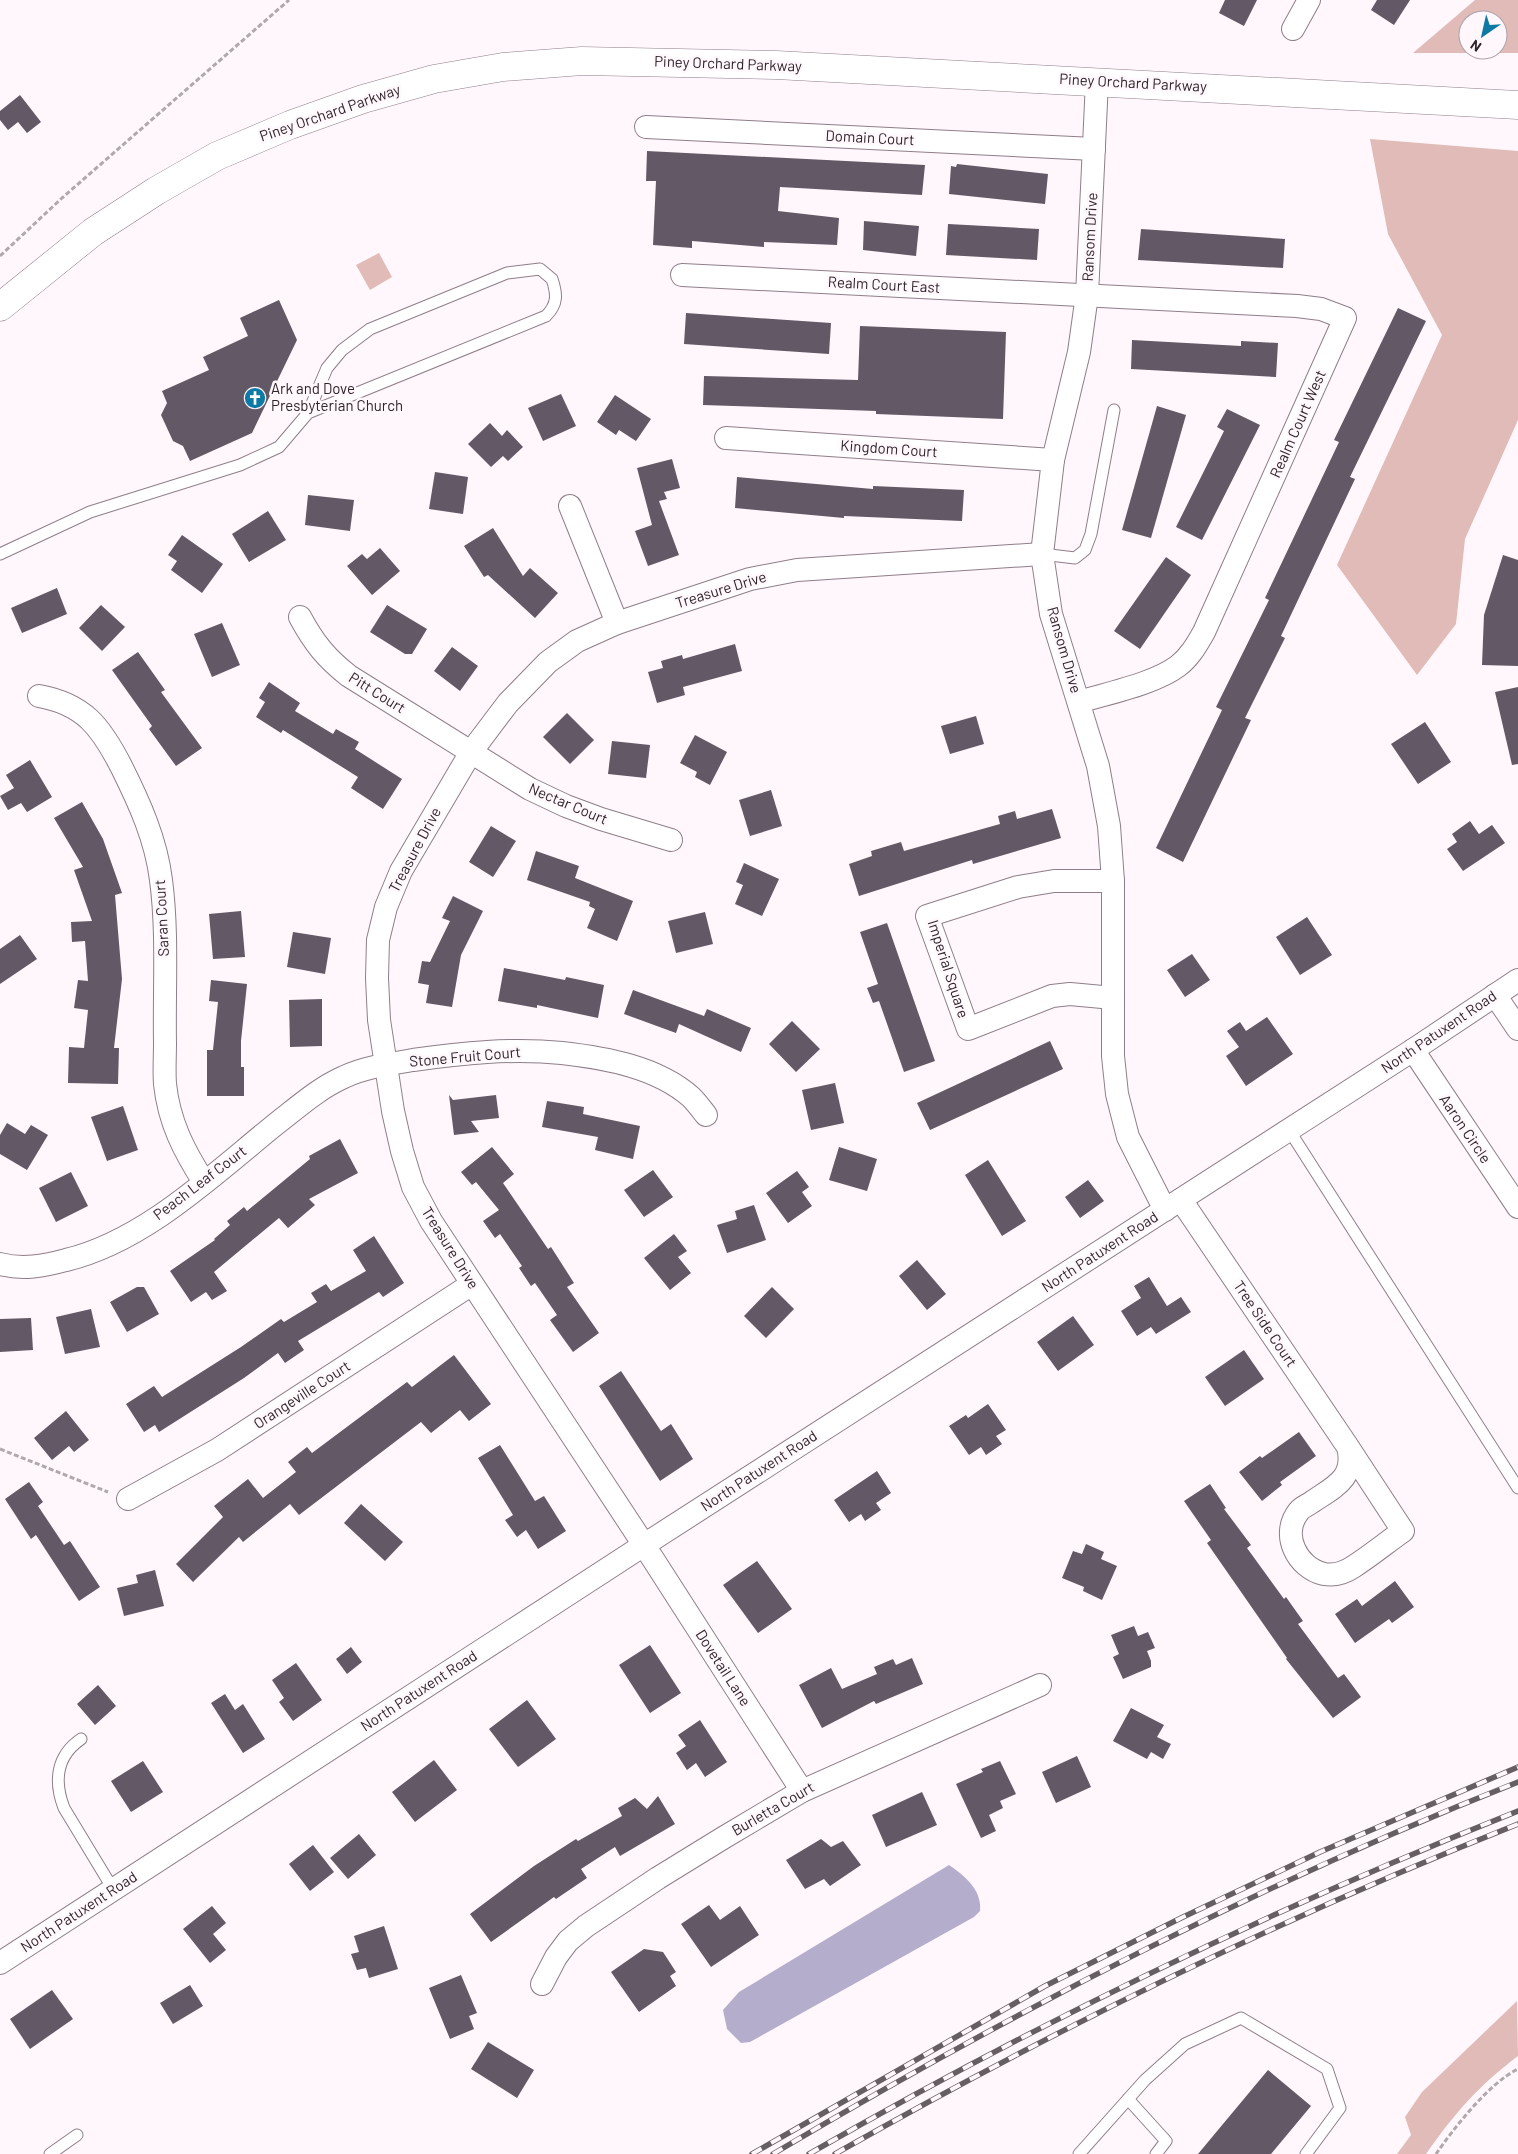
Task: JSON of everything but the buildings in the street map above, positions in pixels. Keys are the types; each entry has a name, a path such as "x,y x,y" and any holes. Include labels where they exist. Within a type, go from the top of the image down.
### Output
{"main road":[{"name":"Piney Orchard Parkway","path":"0,307 93,232 156,191 217,156 290,125 363,98 434,79 503,67 582,61 776,65 1518,105"}],"street":[{"path":"1293,29 1309,0"},
{"name":"Ransom Drive","path":"1097,81 1087,295 1079,352 1053,460 1042,554 1051,614 1098,766 1110,826 1113,881 1113,1056 1117,1094 1128,1137 1173,1205"},
{"name":"Domain Court","path":"646,127 1094,149"},
{"name":"Realm Court East","path":"682,274 1087,295"},
{"name":"Realm Court West","path":"1079,702 1160,676 1178,666 1192,652 1204,632 1346,318 1321,309 1297,306 1087,295"},
{"name":"Kingdom Court","path":"726,438 1053,460"},
{"path":"570,506 617,623"},
{"name":"Treasure Drive","path":"644,1545 431,1221 414,1187 402,1151 393,1111 379,1020 377,978 378,940 386,907 400,871 471,752 508,703 548,662 577,640 617,623 750,579 797,570 1042,554"},
{"name":"Pitt Court","path":"300,617 314,642 330,661 349,676 471,752"},
{"name":"Saran Court","path":"39,696 59,700 79,710 98,728 115,755 138,800 152,838 161,880 164,926 165,1084 176,1132 184,1151 204,1182"},
{"name":"Nectar Court","path":"471,752 530,789 566,806 601,820 671,840"},
{"name":"Imperial Square","path":"1113,881 1054,881 1018,887 927,916 968,1029 1052,996 1070,994 1113,998"},
{"name":"North Patuxent Road","path":"0,1963 644,1545 1413,1050 1518,980"},
{"path":"1495,995 1518,1029"},
{"name":"Aaron Circle","path":"1413,1050 1518,1207"},
{"name":"Stone Fruit Court","path":"387,1064 496,1051 543,1051 590,1056 638,1069 668,1081 691,1098 706,1115"},
{"name":"Peach Leaf Court","path":"0,1264 30,1268 84,1256 121,1240 154,1220 322,1088 346,1076 387,1064"},
{"name":"Tree Side Court","path":"1173,1205 1348,1447 1402,1531 1354,1566 1342,1573 1329,1575 1317,1572 1305,1565 1296,1554 1291,1543 1292,1527 1299,1510 1339,1484 1347,1473 1352,1461 1348,1447"},
{"name":"Orangeville Court","path":"128,1499 217,1450 472,1284"},
{"name":"Dovetail Lane","path":"644,1545 802,1791"},
{"name":"Burletta Court","path":"542,1984 564,1947 586,1926 658,1878 802,1791 1040,1685"}],"lane":[{"path":"0,554 90,512 248,461 279,447 308,413 327,368 342,350 370,329 507,273 540,269 552,279 556,300 552,310 546,316 308,413"},
{"path":"1042,554 1075,558 1085,550 1091,534 1114,410"},
{"path":"1289,1130 1518,1488"},
{"path":"81,1739 72,1745 58,1768 57,1784 64,1808 113,1889"},
{"path":"1079,2154 1145,2080 1185,2044 1241,2018 1327,2069 1340,2108 1306,2154"},
{"path":"1128,2099 1166,2141 1156,2154"},
{"path":"50,2154 77,2135"}],"path":[{"path":"0,256 62,198 289,0"},
{"path":"0,1449 80,1482 128,1499"},
{"path":"1436,2154 1456,2125 1507,2074 1518,2069"}],"shaded area":[{"path":"1475,0 1518,0 1518,53 1508,53 1508,10 1463,10"},
{"path":"1458,15 1458,53 1413,53"},
{"path":"1370,139 1518,151 1518,420 1465,539 1456,624 1417,675 1337,565 1442,335 1388,234"},
{"path":"379,253 392,277 370,290 356,265"},
{"path":"949,1865 971,1884 978,1896 980,1911 974,1917 750,2042 741,2043 727,2029 723,2010 739,1992"},
{"path":"1517,2001 1518,2056 1479,2089 1426,2154 1397,2154 1411,2135 1405,2117 1422,2092"}],"railway":[{"path":"752,2154 1045,1986 1181,1918 1320,1852 1518,1767"},
{"path":"773,2154 954,2050 1138,1953 1326,1863 1421,1821 1518,1782"},
{"path":"809,2154 1069,2013 1336,1887 1518,1811"},
{"path":"835,2154 1001,2063 1171,1977 1343,1897 1518,1824"}],"place":[{"name":"Ark and Dove Presbyterian Church","path":"255,398"}]}
